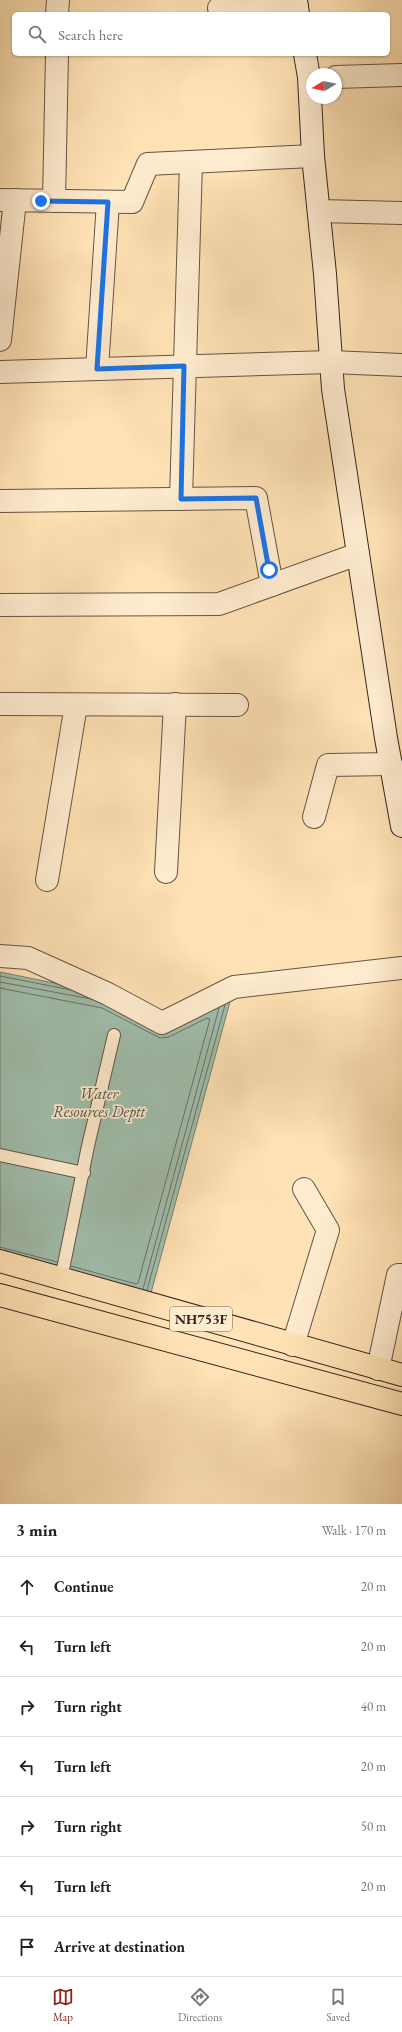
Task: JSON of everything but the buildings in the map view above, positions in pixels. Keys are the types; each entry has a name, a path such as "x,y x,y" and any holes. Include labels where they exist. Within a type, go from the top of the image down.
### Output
{"highway":[{"name":"NH753F","path":"0,1261 402,1375"},
{"name":"NH753F","path":"0,1295 402,1404"}],"street":[{"path":"57,12 58,0"},
{"path":"219,8 297,7"},
{"path":"54,201 57,56"},
{"path":"306,56 309,68"},
{"path":"342,77 402,75"},
{"path":"312,104 313,156 325,274 333,389 402,826"},
{"path":"0,340 8,200 132,202 148,164 313,156"},
{"path":"181,499 191,162"},
{"path":"97,369 108,202"},
{"path":"319,211 402,213"},
{"path":"0,372 331,362 402,365"},
{"path":"0,501 256,498 272,585"},
{"path":"0,605 219,604 358,554"},
{"path":"0,704 237,705"},
{"path":"166,872 175,704"},
{"path":"47,880 76,705"},
{"path":"314,817 328,765 391,764"},
{"path":"0,956 28,958 108,994 162,1023 234,987 402,968"},
{"path":"293,1344 328,1230 304,1189"},
{"path":"378,1369 398,1275 402,1275"}],"lane":[{"path":"61,1279 84,1173 88,1146 114,1035"},
{"path":"0,1155 84,1173"}],"water":[{"name":"Water Resources Deptt","path":"0,972 108,994 162,1023 234,987 148,1304 0,1261"}],"route":[{"path":"41,201 108,202 97,369 184,366 181,499 256,498 269,570"}]}
